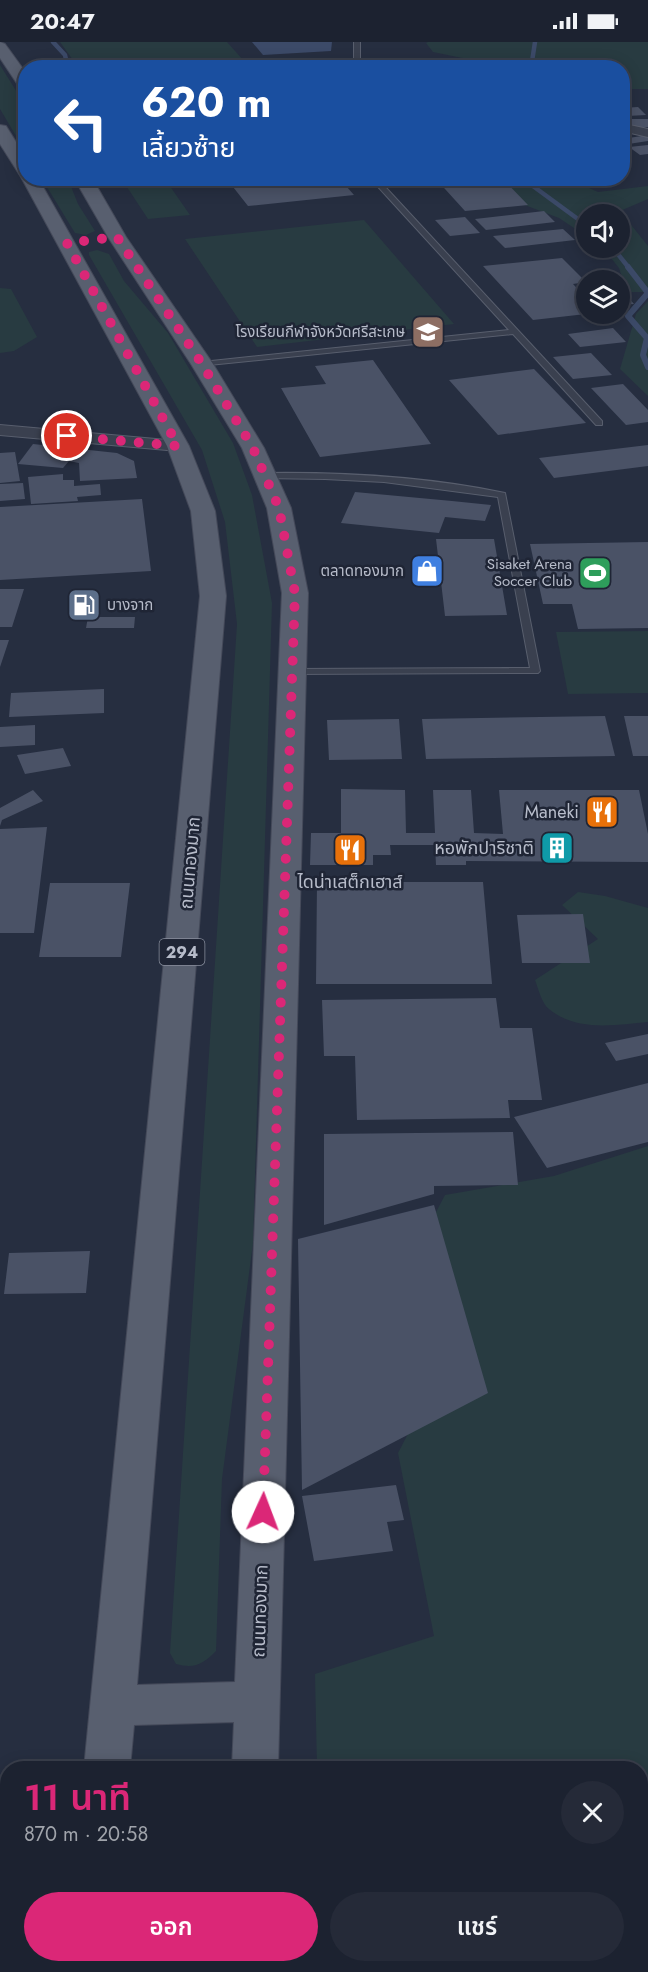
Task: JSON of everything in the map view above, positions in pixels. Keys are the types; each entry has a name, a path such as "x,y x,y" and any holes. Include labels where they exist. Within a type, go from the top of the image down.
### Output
{"main road":[{"path":"0,47 18,73"},
{"path":"1,132 18,160"},
{"name":"ถนนทองมาก","path":"37,186 92,240 202,364 253,448 279,508 295,593 255,1761"},
{"name":"ถนนทองมาก","path":"84,186 92,240 203,511 213,596 107,1761"},
{"path":"111,1706 256,1701"}],"street":[{"path":"630,129 648,133"},
{"path":"0,430 178,446"}],"lane":[{"path":"357,42 357,60"},
{"path":"380,186 599,423"},
{"path":"202,364 513,332"},
{"path":"265,476 294,475 434,485 502,495 535,671 293,672"}],"shaded area":[{"path":"60,42 227,42 243,60 73,60"},
{"path":"648,42 648,89 630,89 630,60 472,60 433,52 426,43"},
{"path":"0,65 18,94 18,139 0,109"},
{"path":"46,186 71,186 78,204 95,231 86,235 75,233"},
{"path":"126,186 170,186 190,215 148,219"},
{"path":"490,186 585,186 598,192 648,186 648,199 630,207 630,204 576,204 576,229 559,218 493,193"},
{"path":"364,220 454,324 257,347 185,239"},
{"path":"630,224 648,246 648,292 630,292 630,270 620,270 611,258 630,258"},
{"path":"97,250 109,254 124,281 168,333 233,443 252,495 272,603 253,1243 222,1479 216,1651 194,1666 176,1664 170,1653 237,624 225,522 202,450 89,255 89,252"},
{"path":"0,288 11,289 37,337 14,351 0,353"},
{"path":"648,301 648,396 620,369 636,314"},
{"path":"648,631 648,693 568,694 556,632"},
{"path":"578,892 605,896 648,908 648,1022 610,1025 584,1024 560,1016 549,1009 540,996 535,980 598,939 562,905"},
{"path":"648,1146 648,1761 317,1761 315,1674 434,1636 398,1453 437,1378 423,1237 445,1195 554,1176"}],"water":[{"path":"252,42 332,42 331,51 263,55"}],"building":[{"path":"638,107 646,115 630,116 630,108"},
{"path":"630,119 648,119 648,127 634,128"},
{"path":"648,135 648,141 630,144 630,138"},
{"path":"648,145 648,154 640,155 630,147"},
{"path":"232,186 346,186 354,195 248,206"},
{"path":"442,186 510,186 528,205 465,211"},
{"path":"544,211 555,222 486,230 475,219"},
{"path":"465,217 480,233 450,236 435,220"},
{"path":"563,229 575,240 505,248 493,236"},
{"path":"562,258 576,272 576,284 573,284 576,287 576,315 533,320 483,266"},
{"path":"613,328 626,342 580,347 568,334"},
{"path":"591,353 612,375 573,379 553,357"},
{"path":"373,360 431,444 320,457 281,388 326,384 315,366"},
{"path":"534,369 586,423 498,435 449,380"},
{"path":"623,384 648,410 648,422 626,425 591,388"},
{"path":"33,444 117,453 134,461 137,478 80,481 79,463 69,461 63,468 18,464"},
{"path":"648,445 648,466 554,478 539,458"},
{"path":"15,452 20,481 0,483 0,453"},
{"path":"63,474 63,480 74,480 74,486 100,484 101,495 77,497 78,501 31,504 28,477"},
{"path":"23,483 25,499 0,501 0,484"},
{"path":"355,492 491,505 485,521 445,517 439,533 341,523"},
{"path":"142,499 151,571 0,580 0,507"},
{"path":"436,539 494,539 507,615 445,616"},
{"name":"Sisaket Arena Soccer Club","path":"648,542 648,628 578,629 572,604 543,604 530,544"},
{"path":"0,589 24,589 12,627 0,627"},
{"path":"88,617 135,617 134,628 86,628"},
{"path":"0,640 9,640 0,667"},
{"path":"104,689 104,713 9,717 11,693"},
{"path":"605,716 615,756 426,759 422,719"},
{"path":"624,716 648,716 648,756 633,756"},
{"path":"399,719 402,759 329,760 327,720"},
{"path":"35,725 35,745 0,747 0,727"},
{"path":"63,748 71,766 25,774 17,755"},
{"path":"341,789 405,790 406,833 435,833 433,790 471,790 474,833 503,834 499,790 639,790 648,834 648,862 466,861 466,865 436,865 435,845 390,845 391,855 373,855 373,865 310,865 311,833 341,833"},
{"path":"33,790 43,801 2,820 0,826 0,808"},
{"path":"47,827 34,933 0,933 0,829"},
{"path":"317,882 483,882 492,984 316,984"},
{"path":"50,883 130,883 121,957 39,957"},
{"path":"583,914 590,963 522,963 517,915"},
{"path":"496,998 500,1028 532,1028 542,1100 508,1100 510,1118 357,1120 355,1056 324,1056 322,1000"},
{"path":"648,1034 648,1054 616,1061 605,1043"},
{"path":"648,1083 648,1142 547,1168 514,1117"},
{"path":"513,1132 518,1185 434,1186 434,1194 324,1225 324,1134"},
{"path":"434,1205 488,1393 302,1490 298,1239"},
{"path":"90,1251 86,1293 4,1294 9,1253"},
{"path":"396,1485 404,1520 387,1522 393,1551 314,1561 302,1496"}],"waterway":[{"path":"53,42 65,55 66,60"},
{"path":"532,60 535,42"},
{"path":"533,186 576,218"},
{"path":"621,258 629,268"},
{"path":"628,267 648,293 628,316 647,338 643,355 648,367"}],"place":[{"name":"โรงเรียนกีฬาจังหวัดศรีสะเกษ","path":"428,332"},
{"name":"ตลาดทองมาก","path":"427,571"},
{"name":"Sisaket Arena Soccer Club","path":"595,573"},
{"name":"บางจาก","path":"84,605"},
{"name":"Maneki","path":"602,812"},
{"name":"หอพักปาริชาติ","path":"557,848"},
{"name":"ไดน่าเสต็กเฮาส์","path":"350,850"}],"route":[{"path":"67,436 178,446 67,243 117,237 202,364 253,448 279,508 295,593 263,1512"}]}
